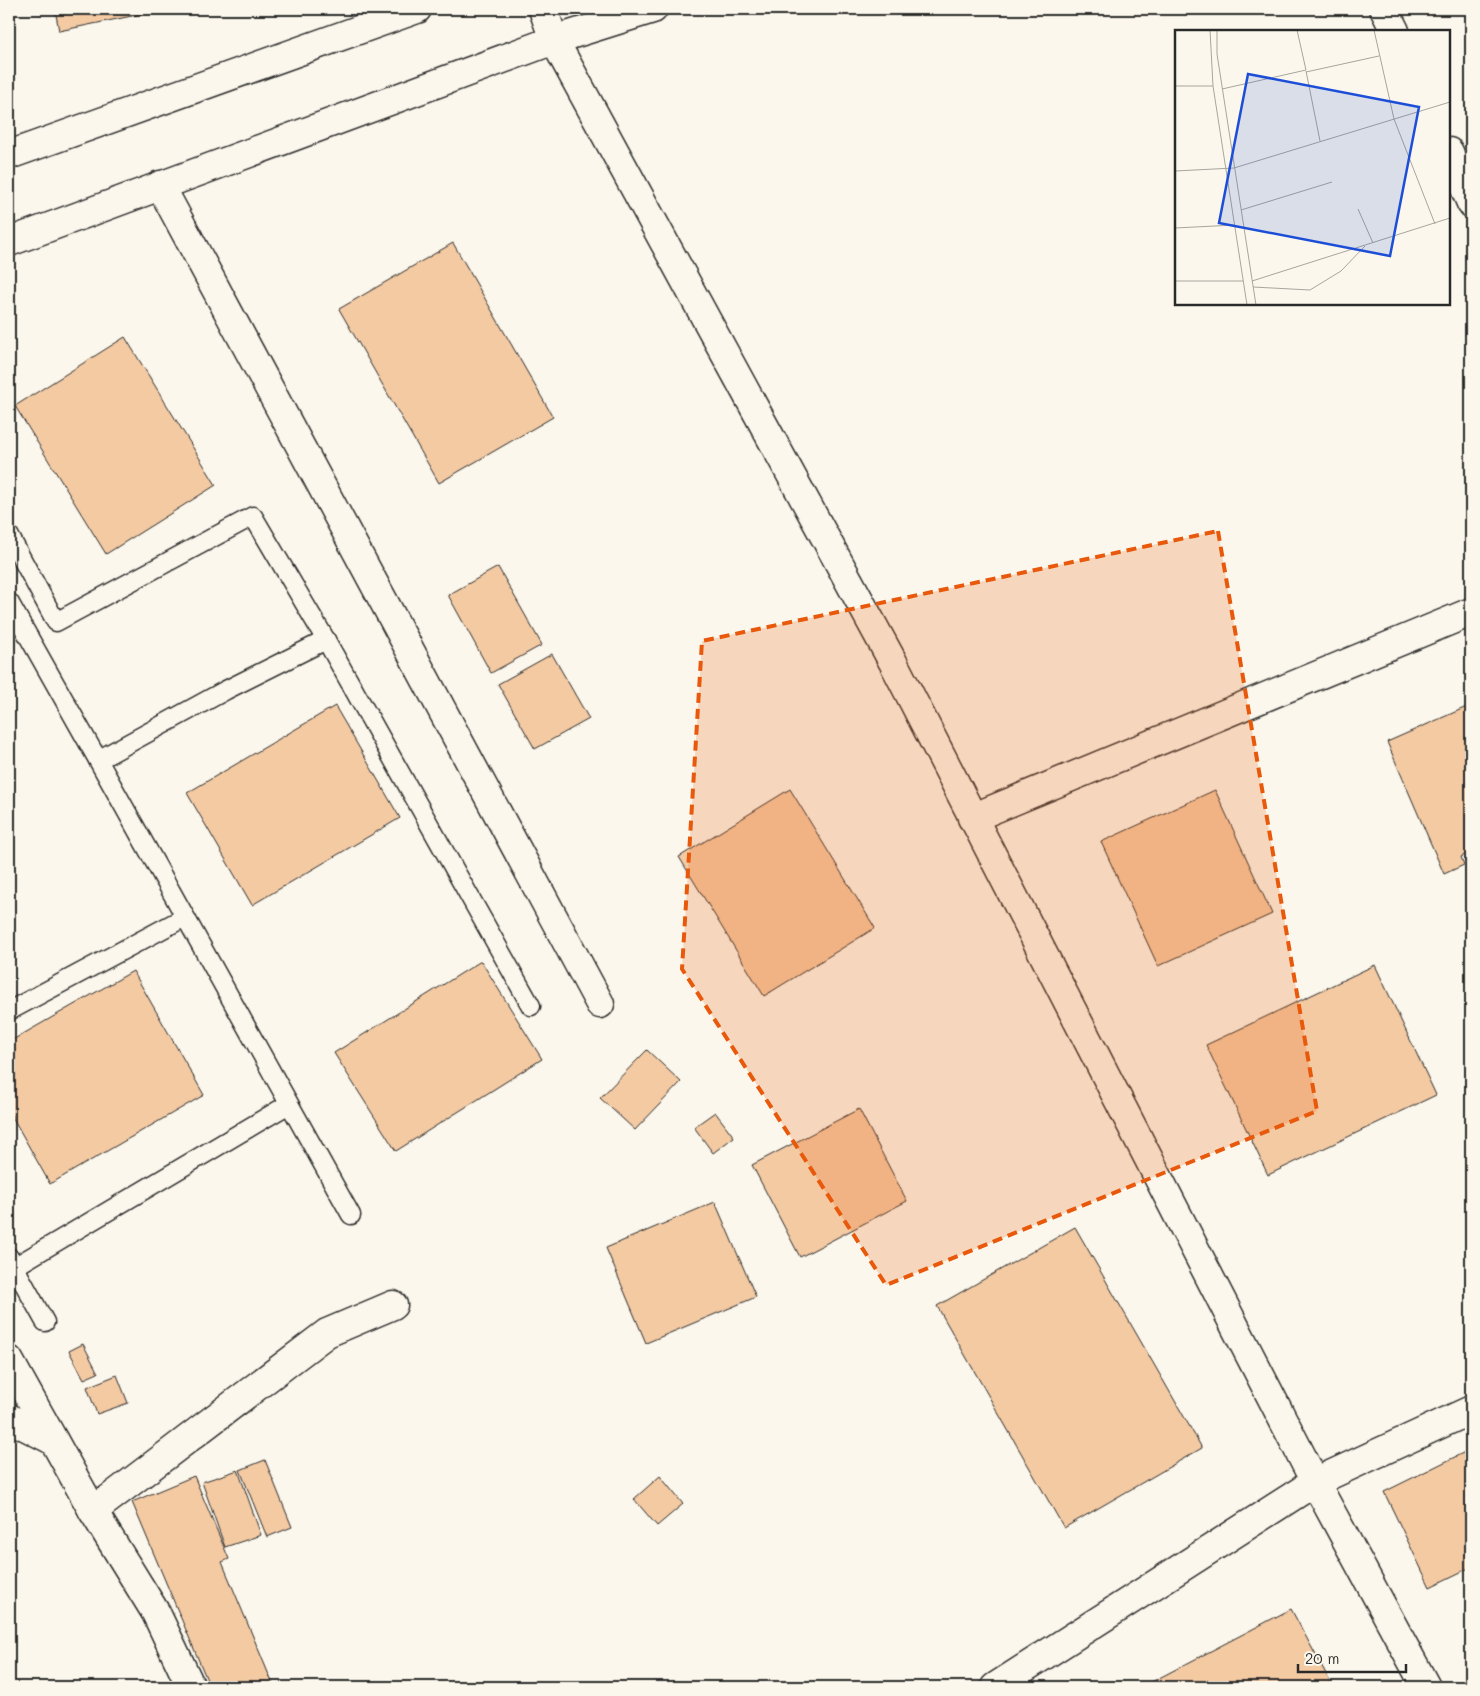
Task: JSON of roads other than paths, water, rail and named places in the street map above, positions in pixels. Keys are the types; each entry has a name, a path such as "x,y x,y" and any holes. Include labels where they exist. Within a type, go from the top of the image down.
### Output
{"street":[{"path":"9,155 417,9"},
{"path":"543,9 554,40 893,662 1315,1482 1426,1687"},
{"path":"9,242 554,40 653,9"},
{"path":"1384,9 1394,30"},
{"path":"1450,154 1471,202"},
{"path":"160,186 600,1004"},
{"path":"972,818 1471,612"},
{"path":"93,1512 327,1333 393,1305"},
{"path":"9,1360 93,1512 156,1613 191,1687"},
{"path":"995,1687 1315,1482 1471,1410"},
{"path":"9,1418 54,1441"}],"lane":[{"path":"9,535 56,622 253,516 326,640 531,1006"},
{"path":"9,602 351,1215"},
{"path":"98,760 226,690 326,640"},
{"path":"9,1011 185,917"},
{"path":"45,1322 12,1261 289,1104"}]}
